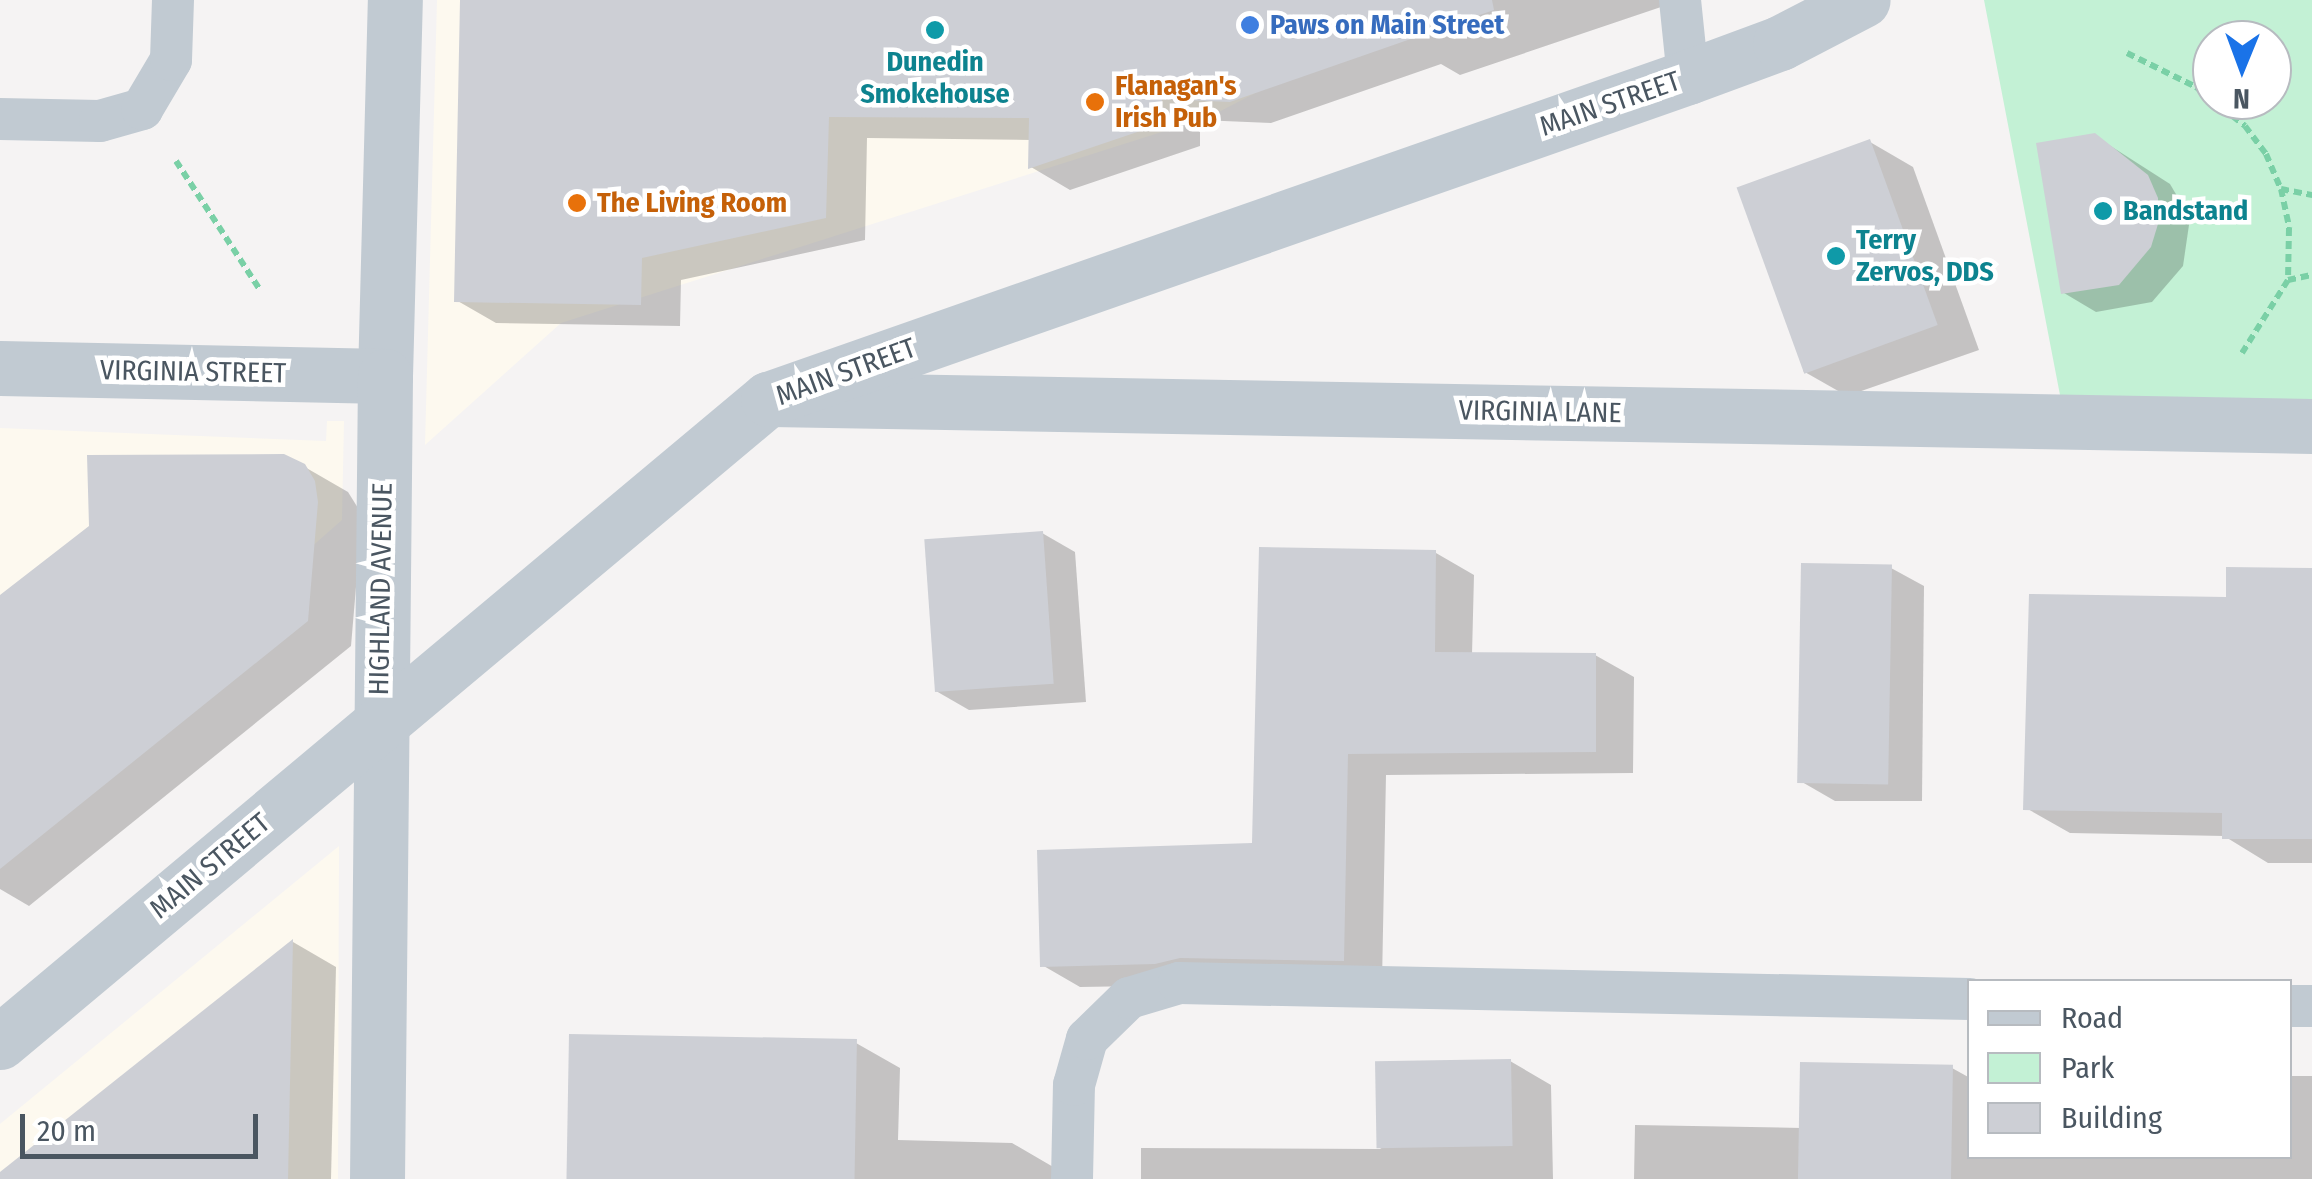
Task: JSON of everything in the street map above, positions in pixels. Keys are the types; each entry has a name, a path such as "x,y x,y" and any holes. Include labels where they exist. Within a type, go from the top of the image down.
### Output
{"street":[{"name":"HIGHLAND AVENUE","path":"377,1179 379,723 395,0"},
{"name":"MAIN STREET","path":"0,1042 768,399 1688,77 1780,43 1863,0"},
{"name":"VIRGINIA STREET","path":"0,368 385,376"},
{"name":"VIRGINIA LANE","path":"768,399 2312,426"}],"lane":[{"path":"0,119 100,121 142,109 171,60 173,0"},
{"path":"1680,0 1688,77"},
{"path":"1072,1179 1074,1085 1087,1040 1129,998 1179,984 1967,998"}],"path":[{"path":"2127,53 2192,85"},
{"path":"142,109 260,290"},
{"path":"2234,362 2288,280 2289,228 2266,154 2237,120"},
{"path":"2280,190 2312,195"},
{"path":"2288,280 2312,276"}],"shaded area":[{"path":"437,0 1435,0 1209,117 561,323 425,445"},
{"path":"327,421 344,421 342,520 0,821 0,428 326,441"},
{"path":"339,846 338,1179 0,1179 0,1124"}],"green space":[{"path":"1984,0 2312,0 2312,426 2065,421"}],"building":[{"path":"460,0 1492,0 1494,10 1230,102 1162,99 1161,124 1028,169 1029,118 829,117 826,218 642,258 641,305 454,302"},
{"name":"Bandstand","path":"2095,133 2148,175 2158,198 2158,224 2151,247 2119,285 2061,294 2036,143"},
{"name":"Terry Zervos, DDS","path":"1870,139 1938,325 1804,374 1737,188"},
{"path":"284,454 305,464 315,481 318,502 308,621 0,869 0,595 89,526 87,455"},
{"path":"1043,531 1054,684 935,692 924,539"},
{"path":"1259,547 1436,550 1435,652 1596,653 1596,752 1348,754 1344,961 1180,958 1155,964 1040,967 1037,850 1252,843"},
{"path":"1801,563 1892,565 1888,785 1797,783"},
{"path":"2226,567 2312,568 2312,839 2222,839 2222,813 2023,810 2029,594 2226,597"},
{"path":"293,939 288,1179 0,1179 0,1172"},
{"path":"569,1034 857,1039 855,1179 566,1179"},
{"path":"1511,1059 1513,1146 1377,1148 1375,1061"},
{"path":"1800,1062 1953,1065 1951,1179 1798,1179"}],"place":[{"name":"Paws on Main Street","path":"1250,25"},
{"name":"Dunedin Smokehouse","path":"935,30"},
{"name":"Flanagan's Irish Pub","path":"1095,102"},
{"name":"The Living Room","path":"577,203"},
{"name":"Bandstand","path":"2103,211"},
{"name":"Terry Zervos, DDS","path":"1836,256"}]}
